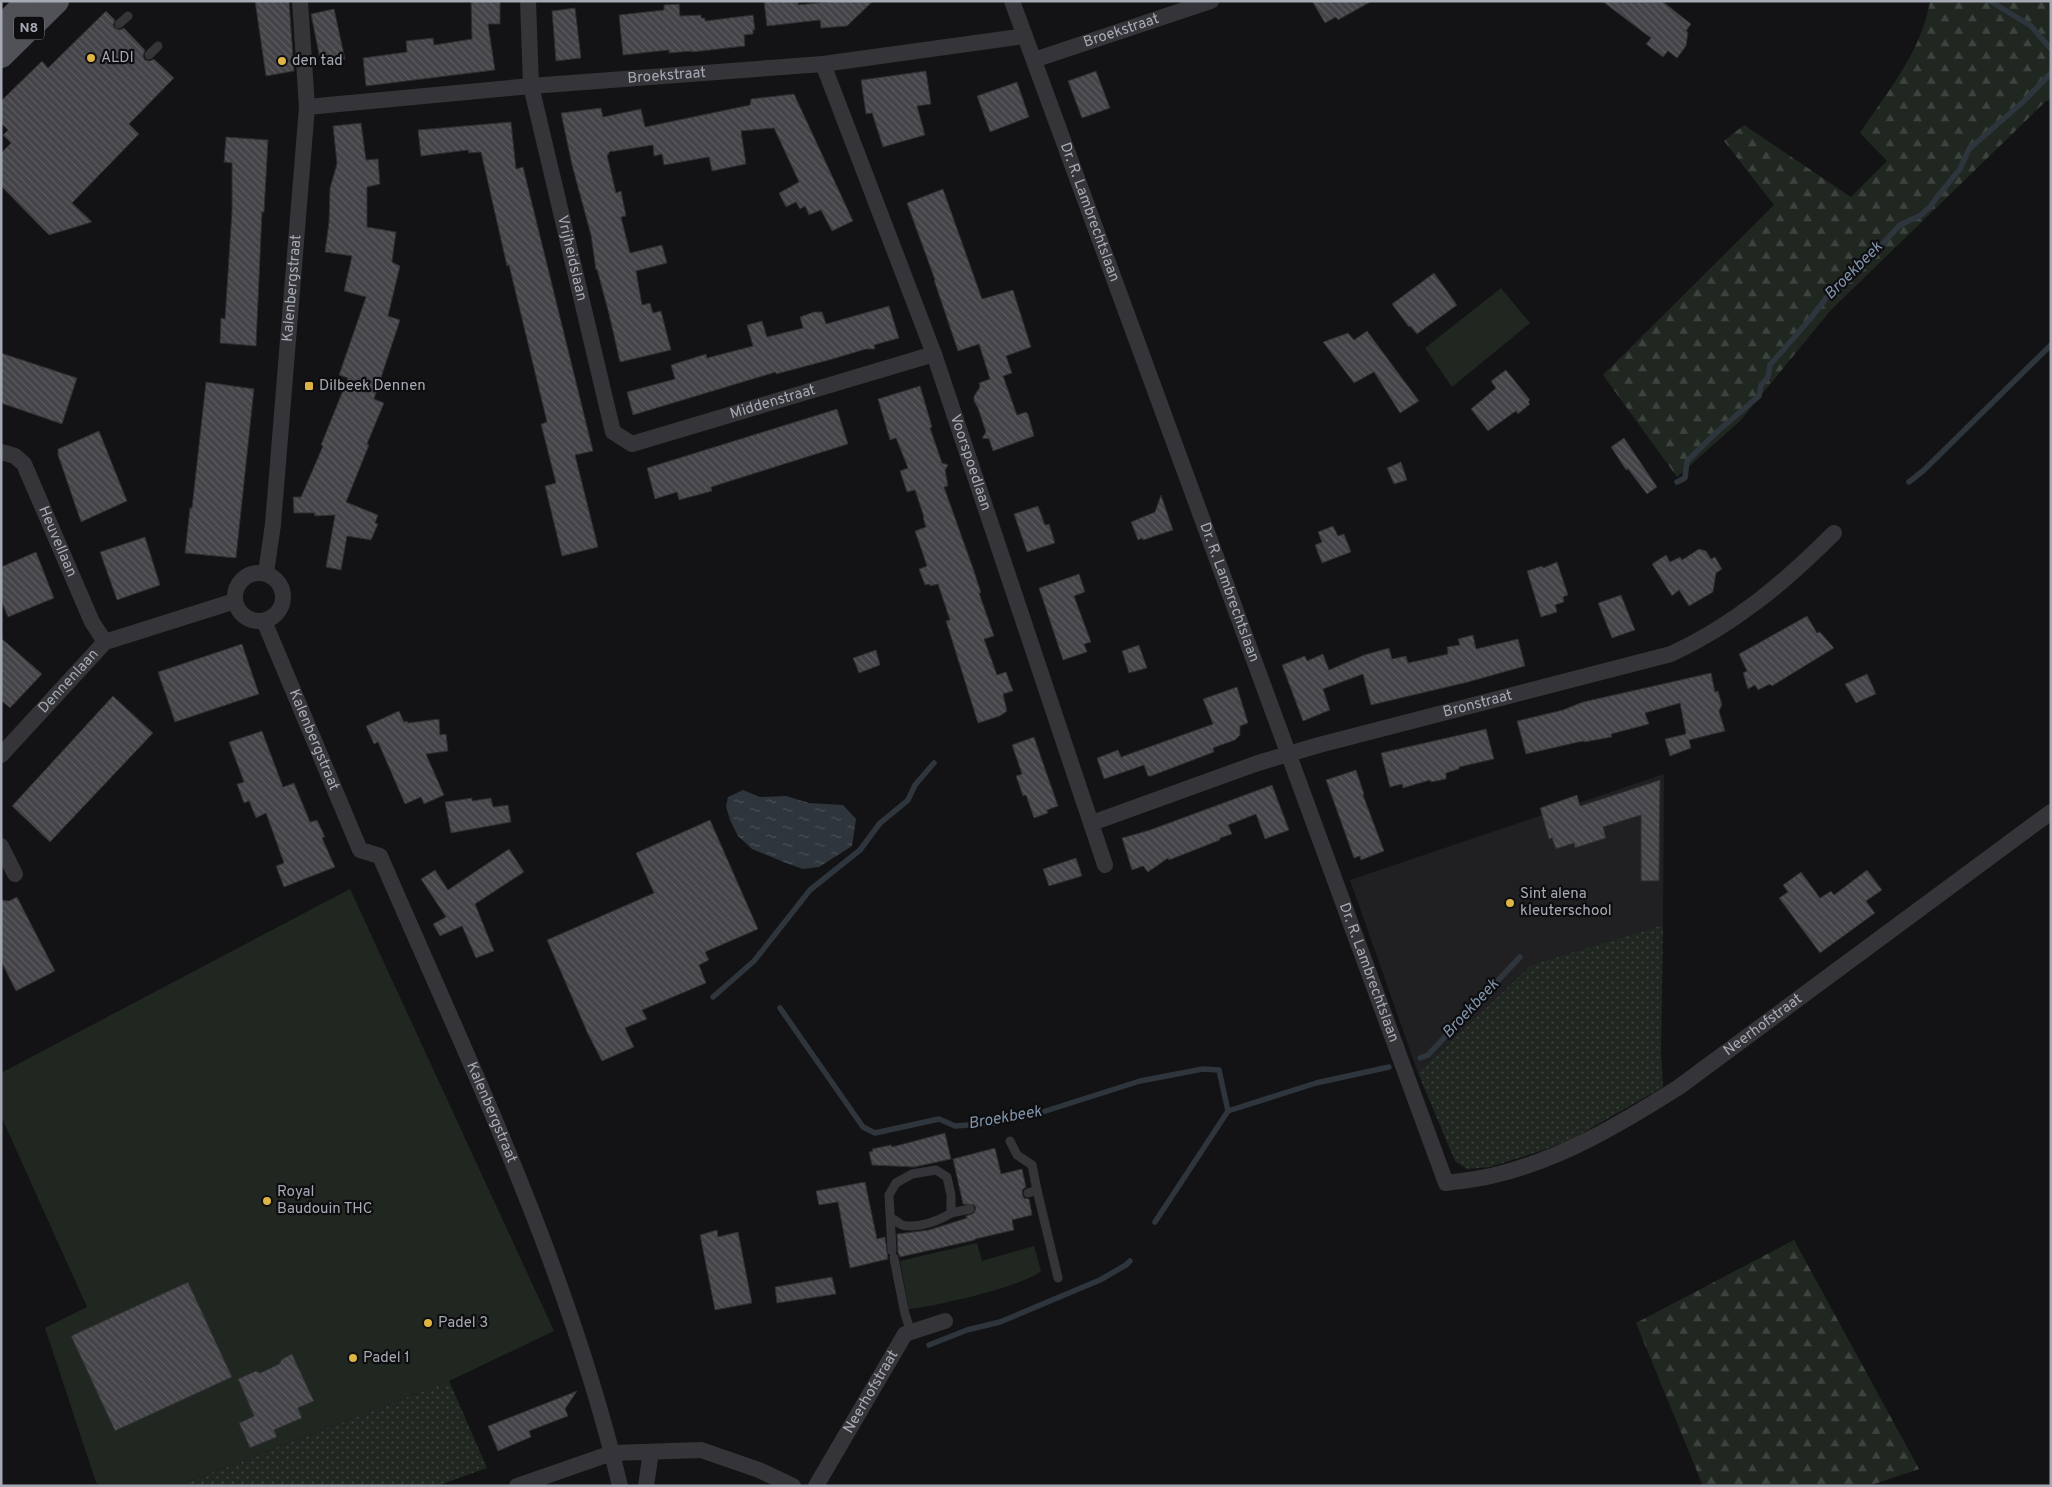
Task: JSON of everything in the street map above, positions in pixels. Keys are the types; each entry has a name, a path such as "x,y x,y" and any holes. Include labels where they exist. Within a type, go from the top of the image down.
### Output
{"main road":[{"name":"N8","path":"1,29 29,1"},
{"name":"N8","path":"1,55 56,1"}],"street":[{"name":"Kalenbergstraat","path":"266,574 273,524 308,107 300,1"},
{"name":"Vrijheidslaan","path":"528,1 531,86 613,432"},
{"name":"Dr. R. Lambrechtslaan","path":"1012,1 1446,1183"},
{"name":"Broekstraat","path":"1034,60 1211,1"},
{"name":"Broekstraat","path":"308,107 531,86 823,64 1025,36"},
{"name":"Voorspoedlaan","path":"823,64 934,354 1105,865"},
{"name":"Middenstraat","path":"613,432 632,444 934,354"},
{"name":"Heuvellaan","path":"1,452 15,456 24,464 92,622 105,642"},
{"name":"Bronstraat","path":"1092,823 1258,763 1671,654 1706,637 1770,593 1834,533"},
{"path":"257,573 266,574 274,577 279,583 283,590 284,598 278,613 264,621 254,621 246,617 239,610 235,601 236,591 240,582 248,576 257,573"},
{"name":"Dennenlaan","path":"1,755 105,642 235,601"},
{"name":"Kalenbergstraat","path":"264,621 360,850 380,856 542,1234 604,1416 612,1453"},
{"name":"Neerhofstraat","path":"1446,1183 1495,1176 1522,1167 1573,1147 1639,1112 1679,1087 2051,812"},
{"path":"1,846 15,874"},
{"name":"Neerhofstraat","path":"816,1486 904,1334 945,1321"},
{"path":"517,1486 612,1453 701,1450 759,1470 792,1486"},
{"path":"646,1486 651,1452"},
{"path":"612,1453 620,1486"}],"lane":[{"path":"119,24 128,16"},
{"path":"149,55 158,46"},
{"path":"1010,1141 1017,1155 1032,1165 1058,1278"},
{"path":"911,1332 905,1314 893,1254 889,1194 896,1183 912,1174 936,1170 947,1177 951,1195 951,1214"},
{"path":"1028,1193 1037,1190"},
{"path":"892,1218 902,1225 915,1226 970,1208"}],"shaded area":[{"name":"Sint alena kleuterschool","path":"1664,774 1663,925 1531,965 1418,1073 1350,880"}],"green space":[{"path":"1930,1 2051,1 2051,100 2046,101 1830,311 1740,421 1677,477 1603,375 1774,205 1724,141 1744,125 1851,197 1887,161 1860,133 1911,54 1926,19"},
{"path":"1501,288 1530,323 1452,387 1425,348"},
{"name":"Royal Baudouin THC","path":"350,889 554,1331 449,1381 177,1486 99,1486 96,1482 45,1328 87,1307 1,1116 1,1073"},
{"path":"1663,925 1661,1053 1663,1087 1572,1139 1541,1151 1490,1167 1467,1169 1455,1161 1418,1073 1531,965"},
{"path":"1794,1240 1919,1469 1868,1486 1703,1486 1636,1323"},
{"path":"977,1243 982,1261 1034,1246 1041,1271 1017,1283 998,1289 957,1300 909,1309 900,1261"},
{"path":"449,1381 487,1468 436,1486 177,1486"}],"water":[{"path":"743,790 760,797 786,796 809,803 843,805 856,819 852,846 819,867 803,869 752,849 738,836 726,806 728,797"}],"building":[{"path":"255,1 289,1 294,71 266,76"},
{"path":"471,1 500,1 500,24 488,24 495,70 366,86 363,58 407,52 406,41 433,38 434,45 472,39"},
{"path":"764,1 798,1 798,5 837,1 873,1 847,26 821,28 820,20 767,26"},
{"path":"1312,1 1372,1 1338,20 1336,17 1325,23"},
{"path":"1602,1 1662,1 1691,24 1686,31 1688,32 1686,46 1677,58 1668,51 1663,57 1646,44 1651,38"},
{"path":"679,4 680,16 701,15 701,18 705,18 705,21 753,15 755,30 753,30 753,34 744,35 745,46 692,52 669,53 669,50 623,55 619,15 664,10 664,5"},
{"path":"575,8 581,58 556,61 552,11"},
{"path":"334,9 345,59 321,64 311,14"},
{"path":"106,11 115,20 113,25 115,28 120,30 124,28 145,50 143,56 145,60 150,61 154,59 174,78 129,124 139,134 72,203 92,222 49,235 1,186 1,153 11,143 3,135 8,130 1,123 1,101 42,61 48,68"},
{"path":"926,71 931,104 917,106 925,135 883,147 872,113 866,114 861,80"},
{"path":"1096,71 1110,108 1082,118 1068,81"},
{"path":"1017,82 1029,117 990,132 977,96"},
{"path":"794,94 853,221 832,231 821,210 809,215 805,206 800,209 796,202 786,207 779,193 799,182 774,128 741,131 746,164 712,171 709,157 664,165 662,154 654,156 653,145 609,152 607,155 616,193 621,191 626,216 621,217 630,253 662,245 667,263 636,271 642,305 650,303 653,313 661,311 671,350 620,362 596,270 591,235 572,165 561,113 601,108 603,117 641,109 645,127 750,105 751,99"},
{"path":"511,122 516,169 523,167 593,451 575,455 598,547 562,556 545,486 556,483 541,424 547,422 509,265 507,266 481,152 469,153 468,150 421,156 418,130"},
{"path":"361,123 366,160 378,159 380,184 367,187 367,227 396,232 392,262 400,266 388,316 400,320 374,399 384,403 346,502 378,515 375,523 378,524 371,540 347,536 341,570 326,567 335,515 315,516 314,513 294,513 293,497 301,497 323,446 321,445 348,378 339,375 366,297 344,291 352,256 325,252 329,222 330,188 337,164 333,126"},
{"path":"226,137 268,140 264,212 262,212 256,346 220,343 221,318 225,319 232,211 232,163 224,162"},
{"path":"943,189 982,299 1013,290 1031,347 1006,356 1012,373 1003,376 1017,415 1026,412 1028,414 1034,436 993,451 989,439 982,438 986,432 974,401 974,396 980,387 979,383 990,379 979,344 958,351 907,203"},
{"path":"1434,273 1457,305 1417,334 1409,327 1392,304"},
{"path":"889,306 899,338 874,345 875,349 866,349 776,374 776,372 633,415 627,392 675,379 671,365 706,354 707,358 753,346 747,325 762,321 767,337 803,328 800,317 814,312 822,312 826,324"},
{"path":"1367,331 1419,401 1400,413 1374,372 1354,383 1323,342 1348,333 1354,340"},
{"path":"1,353 77,378 62,424 1,403"},
{"path":"1506,370 1530,400 1528,402 1530,404 1518,414 1516,411 1488,431 1471,409 1496,388 1491,381"},
{"path":"206,382 254,389 236,558 185,553"},
{"path":"920,386 932,427 930,428 942,463 948,465 945,470 948,486 944,487 974,571 981,593 979,593 994,636 984,639 997,675 1006,672 1013,691 1003,694 1007,711 1000,716 978,723 946,621 950,620 938,584 925,585 919,569 927,566 915,531 926,527 924,517 915,490 907,492 900,471 908,468 896,438 890,440 878,399"},
{"path":"837,409 848,444 711,487 712,491 679,500 677,492 655,499 647,468"},
{"path":"99,431 127,501 81,522 58,455 58,449"},
{"path":"1624,438 1657,487 1647,494 1628,469 1626,470 1611,447"},
{"path":"1401,462 1407,480 1394,484 1387,468"},
{"path":"1161,495 1173,530 1138,540 1131,522 1155,512"},
{"path":"1038,506 1045,525 1049,524 1055,543 1027,552 1014,514"},
{"path":"1333,526 1338,536 1344,534 1351,552 1322,563 1315,545 1322,542 1318,532"},
{"path":"145,537 160,585 117,600 100,552"},
{"path":"1699,549 1706,551 1711,559 1715,557 1722,569 1716,573 1713,592 1689,606 1679,590 1672,596 1652,564 1666,555 1670,562 1680,557 1682,560"},
{"path":"36,552 54,598 8,617 1,600 1,567"},
{"path":"1557,562 1568,595 1563,597 1564,602 1555,605 1557,612 1541,617 1527,571 1542,566 1543,568"},
{"path":"1079,574 1085,592 1074,596 1091,642 1084,644 1087,652 1063,660 1039,588"},
{"path":"1621,595 1635,630 1612,638 1598,603"},
{"path":"1807,616 1817,633 1820,632 1834,648 1772,686 1770,684 1758,690 1755,685 1748,689 1743,673 1747,671 1739,654"},
{"path":"1473,635 1476,649 1518,639 1525,666 1468,682 1371,705 1363,674 1323,689 1330,710 1303,721 1282,665 1305,656 1307,661 1323,654 1329,670 1364,655 1389,648 1392,659 1406,656 1408,663 1448,654 1447,647 1460,645 1458,639"},
{"path":"1,638 42,674 10,708 1,700"},
{"path":"242,644 259,694 175,722 158,672"},
{"path":"1139,645 1147,668 1129,673 1122,651"},
{"path":"876,650 880,665 859,673 853,658"},
{"path":"1711,673 1715,692 1718,691 1722,705 1719,711 1725,731 1689,740 1691,748 1670,756 1665,739 1686,734 1680,703 1645,713 1649,724 1611,734 1612,737 1583,741 1526,754 1517,721 1563,710 1583,702"},
{"path":"1867,674 1876,694 1856,703 1845,684"},
{"path":"1237,687 1248,723 1240,726 1240,735 1235,740 1213,748 1214,752 1151,776 1148,776 1144,765 1104,779 1097,758 1118,750 1121,757 1213,724 1203,699"},
{"path":"113,696 153,733 50,842 12,806"},
{"path":"399,711 404,722 407,721 408,723 439,719 440,735 446,734 448,751 426,754 444,795 424,804 421,797 405,804 378,742 374,744 366,726"},
{"path":"1486,729 1494,759 1459,767 1459,769 1446,773 1446,779 1431,782 1430,780 1403,788 1402,784 1390,787 1381,753"},
{"path":"262,731 283,787 294,783 310,822 317,820 325,837 322,838 335,867 284,887 276,866 284,863 266,813 256,818 249,801 244,803 237,784 244,782 229,742"},
{"path":"1034,737 1058,806 1047,810 1048,813 1034,818 1026,795 1023,796 1016,776 1022,774 1012,745"},
{"path":"1356,770 1363,795 1384,851 1361,860 1360,856 1354,858 1326,780"},
{"path":"1660,780 1659,881 1641,881 1641,815 1603,827 1606,838 1575,848 1574,843 1556,849 1552,838 1549,839 1540,808 1577,795 1580,806"},
{"path":"1272,785 1289,830 1265,839 1256,814 1228,825 1232,834 1220,838 1220,840 1169,860 1168,858 1148,872 1143,866 1132,870 1122,838 1150,830"},
{"path":"472,798 472,801 491,798 493,807 508,805 511,822 451,833 445,802"},
{"path":"710,820 758,929 705,952 709,960 699,965 706,983 642,1010 647,1019 625,1028 634,1047 602,1061 588,1034 547,940 654,893 636,853"},
{"path":"509,849 524,872 475,904 494,951 476,958 462,926 440,936 433,924 446,917 421,879 435,870 448,890"},
{"path":"1076,858 1082,876 1049,886 1043,869"},
{"path":"1867,870 1882,890 1866,901 1875,913 1820,953 1779,898 1788,892 1783,885 1801,872 1820,898 1831,891 1834,895"},
{"path":"17,897 55,971 16,991 1,961 1,900 9,901"},
{"path":"945,1133 951,1159 914,1167 872,1165 869,1152 873,1151 872,1149 891,1145 892,1147"},
{"path":"995,1148 1001,1174 1022,1169 1026,1187 1023,1189 1022,1194 1024,1198 1029,1199 1032,1215 1012,1220 1014,1230 900,1257 897,1234 929,1230 967,1218 966,1216 974,1213 976,1208 974,1205 963,1204 953,1159"},
{"path":"865,1182 877,1239 885,1237 888,1259 850,1268 838,1202 819,1205 816,1191"},
{"path":"717,1230 718,1237 738,1232 752,1303 715,1310 700,1235"},
{"path":"832,1277 836,1294 777,1303 775,1287"},
{"path":"188,1282 232,1377 115,1431 71,1336"},
{"path":"292,1354 314,1401 298,1408 302,1418 274,1430 277,1437 250,1448 239,1423 254,1416 238,1379 256,1371 260,1373 279,1364 282,1359"},
{"path":"577,1391 565,1409 568,1416 529,1431 531,1437 498,1451 488,1426"}],"waterway":[{"path":"1990,1 2031,26 2051,49"},
{"name":"Broekbeek","path":"1677,482 1685,478 1687,461 1759,396 1761,385 1768,377 1770,365 1826,298 1842,287 1900,225 1921,215 1930,207 1960,169 1969,149 2024,101 2051,73"},
{"name":"Broekbeek","path":"1909,482 1924,470 2051,345"},
{"name":"Broekbeek","path":"713,997 754,961 810,890 860,850 880,823 908,800 915,785 934,763"},
{"name":"Broekbeek","path":"1420,1058 1428,1055 1520,957"},
{"name":"Broekbeek","path":"780,1008 863,1127 875,1133 939,1119 955,1126 994,1123 1033,1115 1140,1081 1203,1069 1219,1070 1228,1111"},
{"name":"Broekbeek","path":"1155,1222 1228,1111 1316,1083 1389,1067"},
{"name":"Broekbeek","path":"929,1345 967,1330 1000,1322 1100,1280 1130,1261"}],"place":[{"name":"ALDI","path":"91,58"},
{"name":"den tad","path":"282,61"},
{"name":"Dilbeek Dennen","path":"309,386"},
{"name":"Sint alena kleuterschool","path":"1510,903"},
{"name":"Royal Baudouin THC","path":"267,1201"},
{"name":"Padel 3","path":"428,1323"},
{"name":"Padel 1","path":"353,1358"}]}
